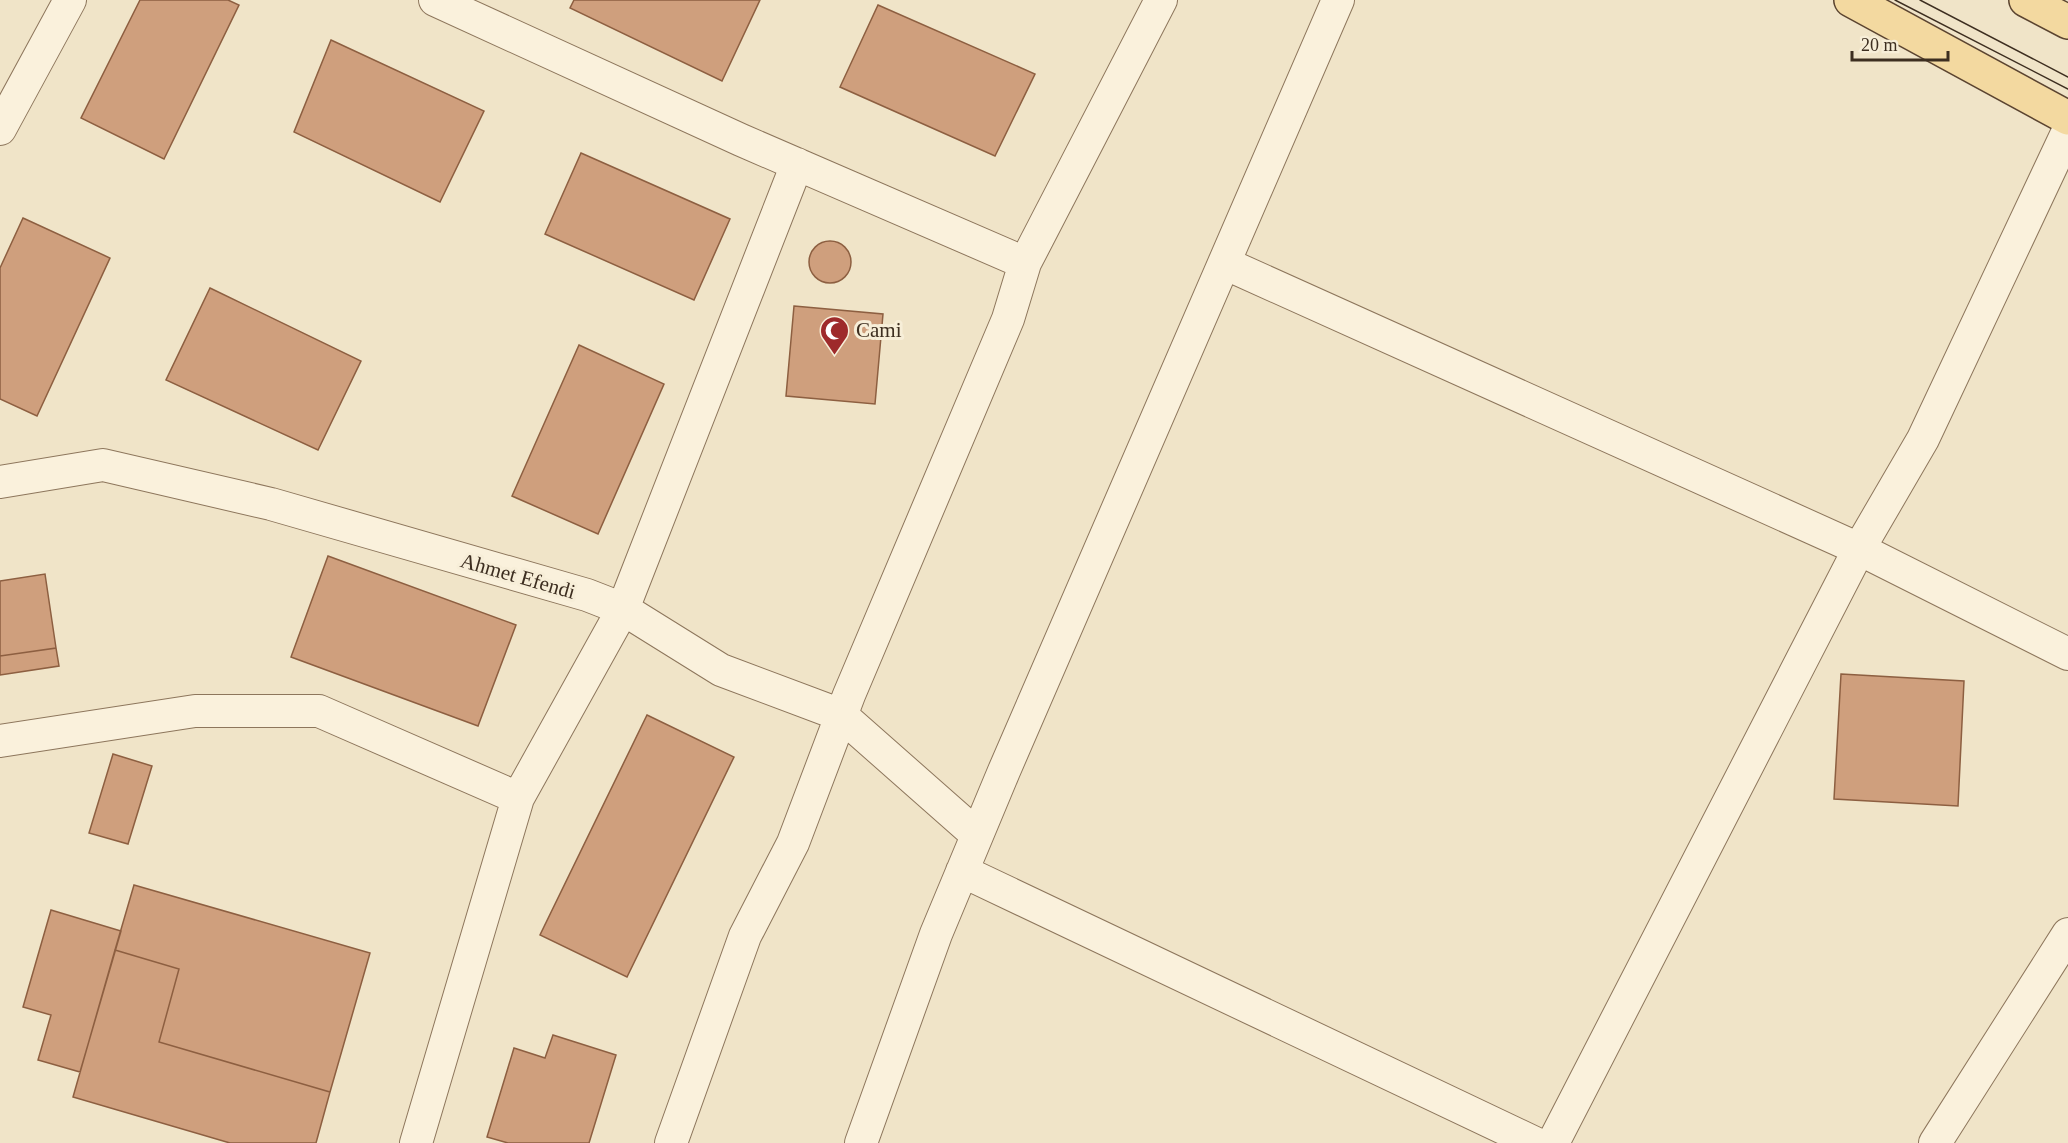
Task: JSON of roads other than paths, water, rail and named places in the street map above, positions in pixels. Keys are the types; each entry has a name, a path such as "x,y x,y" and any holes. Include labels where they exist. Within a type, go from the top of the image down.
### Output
{"main road":[{"path":"1851,0 2068,118"},
{"path":"2025,0 2068,22"}],"street":[{"path":"0,129 70,0"},
{"path":"435,0 797,164 1025,262"},
{"path":"671,1143 745,936 793,843 841,715 1008,319 1025,262 1161,0"},
{"path":"861,1143 936,934 977,835 1338,0"},
{"path":"1553,1143 1859,549 1923,439 2068,131"},
{"path":"416,1143 518,798 623,609 797,164"},
{"path":"1224,263 1859,549 2068,654"},
{"name":"Ahmet Efendi","path":"0,482 103,465 271,504 587,596 623,609 721,670 841,715 977,835"},
{"path":"0,741 195,711 319,711 518,798"},
{"path":"962,871 1535,1143"},
{"path":"1935,1143 2068,934"}],"tram line":[{"path":"1895,0 2068,89"},
{"path":"1920,0 2068,77"}],"place":[{"name":"Cami","path":"835,356"}]}
